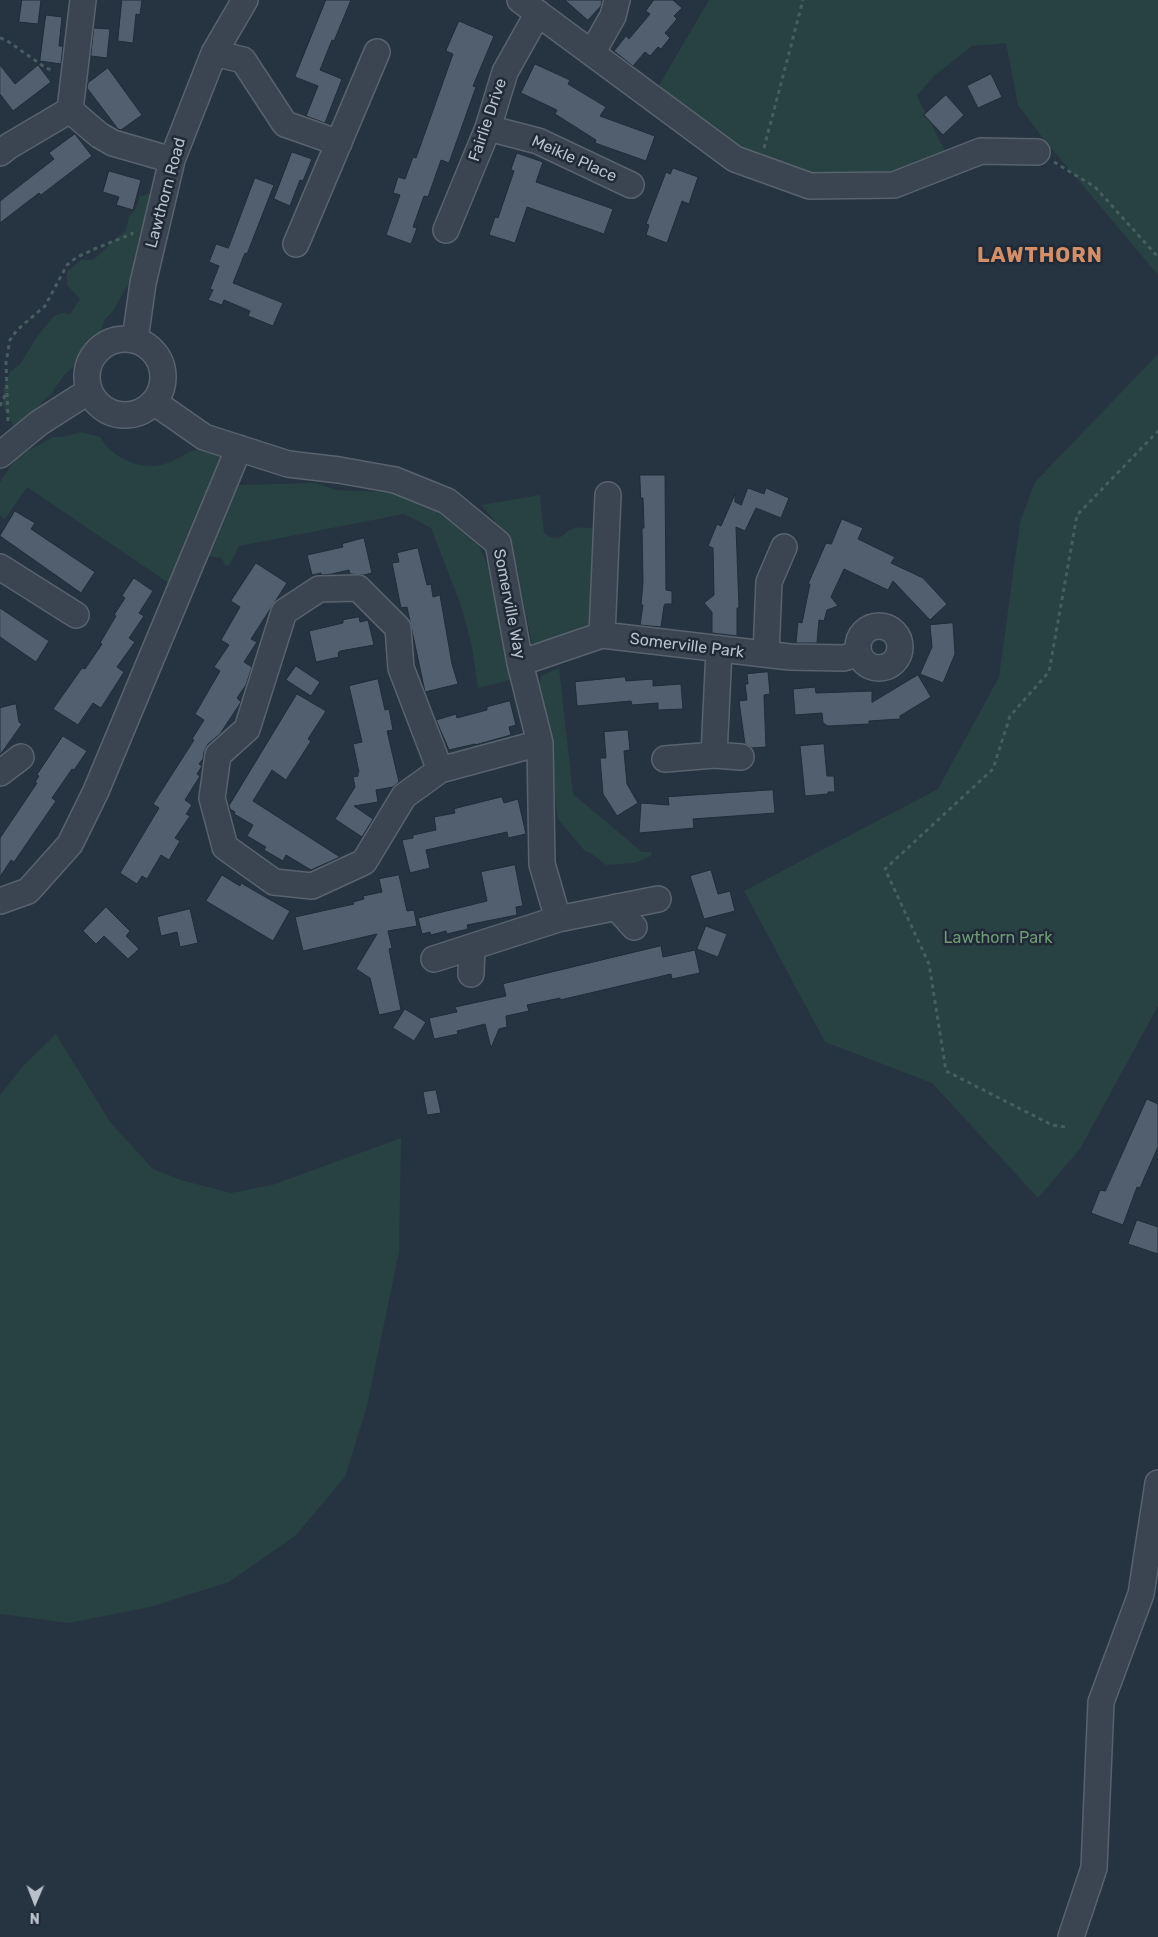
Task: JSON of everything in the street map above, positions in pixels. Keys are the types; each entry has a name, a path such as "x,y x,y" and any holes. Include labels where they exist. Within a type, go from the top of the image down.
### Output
{"street":[{"path":"70,110 83,0"},
{"name":"Lawthorn Road","path":"135,340 142,283 172,160 214,53 246,0"},
{"path":"592,53 613,16 617,0"},
{"path":"529,7 735,159 810,186 894,185 981,151 1037,152"},
{"name":"Fairlie Drive","path":"446,230 488,128 505,72 529,7"},
{"path":"296,244 377,52"},
{"path":"214,53 243,60 285,124 339,143"},
{"path":"70,110 99,135 113,143 172,160"},
{"path":"0,153 70,110"},
{"name":"Meikle Place","path":"488,128 538,141 631,185"},
{"path":"122,339 135,340 147,346 155,354 162,368 163,381 161,391 154,402 140,413 127,416 104,410 94,400 89,391 86,378 89,364 97,351 108,343 122,339"},
{"path":"0,455 39,423 89,391"},
{"name":"Somerville Way","path":"154,402 204,437 288,464 339,470 395,480 447,501 498,543 520,663 540,743 542,864 558,919"},
{"path":"0,901 28,891 70,844 96,791 239,448"},
{"path":"602,636 608,495"},
{"path":"766,654 769,582 784,546"},
{"path":"0,567 76,615"},
{"path":"440,770 400,668 398,628 358,588 319,589 284,612 247,729 218,755 212,798 225,847 274,882 312,886 364,862 404,796 440,770 540,743"},
{"name":"Somerville Park","path":"520,663 602,636 766,654 844,658 859,653"},
{"path":"714,755 719,650"},
{"path":"665,759 714,755 741,757"},
{"path":"0,773 21,757"},
{"path":"434,959 558,919 658,899"},
{"path":"616,907 634,927"},
{"path":"471,974 472,947"},
{"path":"1071,1937 1094,1868 1101,1702 1141,1594 1158,1483"}],"path":[{"path":"759,168 804,0"},
{"path":"0,38 6,40 46,68 54,69 60,79 72,81"},
{"path":"1037,152 1095,187 1158,257"},
{"path":"8,423 6,362 10,340 17,330 45,306 67,264 77,257 132,234 134,227"},
{"path":"0,406 7,389"},
{"path":"1065,1126 1052,1124 946,1071 929,964 885,869 993,769 1010,716 1049,672 1077,515 1158,431"}],"green space":[{"path":"709,0 1158,0 1158,275 1045,141 1018,105 1006,43 972,46 934,76 917,96 951,163 894,185 810,186 735,159 652,97"},
{"path":"150,194 151,204 140,257 130,281 113,311 105,319 101,330 81,360 65,374 51,394 41,403 28,428 23,429 14,426 4,409 3,390 10,372 20,364 39,334 54,316 62,313 70,314 80,299 67,285 67,272 81,260 93,260 126,230 129,216 136,208 140,196"},
{"name":"Lawthorn Park","path":"1158,354 1158,1006 1080,1149 1038,1198 932,1083 825,1042 744,891 938,789 999,677 1020,522 1035,482"},
{"path":"81,432 100,437 121,458 140,465 160,465 200,448 212,449 228,460 173,586 27,487 5,519 0,515 0,482 17,457 53,437 63,437"},
{"path":"317,483 336,490 391,492 414,496 437,505 475,537 492,575 510,680 478,688 471,642 460,603 431,528 404,514 239,546 230,564 225,566 222,558 209,556 219,519 238,485"},
{"path":"540,495 544,533 550,537 559,538 576,528 593,528 601,535 590,628 536,647 531,640 517,570 504,536 499,531 495,521 481,505"},
{"path":"559,668 573,794 642,852 652,852 651,856 635,863 606,865 584,850 558,819 539,689 541,676"},
{"path":"56,1034 110,1122 153,1169 181,1180 231,1193 272,1185 401,1138 399,1252 367,1406 345,1477 295,1536 229,1582 150,1607 69,1623 0,1614 0,1095 23,1066"}],"building":[{"path":"22,0 41,0 38,24 19,22"},
{"path":"122,0 142,0 140,15 136,14 133,43 118,41"},
{"path":"326,0 351,0 320,70 342,79 325,123 306,116 318,86 295,77"},
{"path":"565,0 602,0 601,6 588,20"},
{"path":"654,0 673,0 682,8 674,16 677,19 665,33 670,38 661,49 658,47 650,56 645,52 633,66 614,51 626,36 629,39 650,14 646,11"},
{"path":"46,15 62,17 59,46 63,46 61,64 40,61"},
{"path":"459,21 494,36 473,86 476,87 449,163 441,160 428,197 424,196 413,227 417,228 411,244 386,235 400,195 393,193 398,177 405,179 413,157 416,158 453,54 446,51"},
{"path":"94,28 110,29 107,58 91,56"},
{"path":"535,64 570,80 568,84 606,107 600,116 655,136 646,161 595,143 596,140 555,114 557,110 521,93"},
{"path":"0,65 15,84 38,65 51,82 13,111 0,94"},
{"path":"108,68 142,115 121,130 118,129 87,88 88,83"},
{"path":"991,74 1002,97 978,108 967,86"},
{"path":"946,95 964,115 943,135 924,115"},
{"path":"75,134 92,156 41,195 39,193 0,223 0,201 54,159 49,153"},
{"path":"292,152 312,159 303,181 300,180 290,206 274,199"},
{"path":"517,153 543,162 536,182 613,209 604,234 527,207 515,243 489,235 495,217 498,218 514,171 511,170"},
{"path":"673,168 698,177 689,204 682,201 667,243 646,235 649,225 646,224 666,172 670,174"},
{"path":"109,171 141,180 133,210 116,205 119,197 103,192"},
{"path":"255,178 274,185 247,254 245,253 233,283 283,303 273,326 248,316 250,311 224,300 222,305 208,300 213,290 210,289 219,266 209,262 216,244 228,248"},
{"path":"640,475 665,475 666,590 672,591 672,604 665,604 664,606 661,627 640,625 643,605 641,605 643,582 642,528 644,528"},
{"path":"748,488 764,494 766,488 789,498 781,518 756,508 745,531 736,527 739,608 737,608 737,636 712,633 712,612 704,603 714,595 713,548 708,546 717,524 721,526 735,494 735,502 741,505"},
{"path":"15,511 35,523 31,529 95,572 81,593 0,536"},
{"path":"842,519 863,528 858,539 895,557 891,563 923,578 947,604 930,620 893,581 888,590 844,569 831,597 838,606 827,610 824,621 819,620 817,643 796,643 798,622 802,623 810,584 808,584 826,543 831,544"},
{"path":"364,538 372,573 364,575 350,574 349,570 332,574 321,575 321,573 312,575 307,555 343,547 342,544"},
{"path":"418,548 427,585 431,584 433,597 440,595 452,664 458,684 425,692 407,607 401,608 392,563 399,562 397,553"},
{"path":"256,563 287,583 251,639 257,642 244,662 252,667 246,685 237,698 241,702 220,734 208,744 203,759 199,764 202,766 197,774 200,776 185,800 192,805 186,814 190,816 175,838 180,841 169,860 161,855 147,879 142,876 137,884 120,873 159,808 153,804 194,740 192,739 204,720 195,714 220,671 214,667 229,645 221,640 240,607 231,601"},
{"path":"134,578 153,591 139,613 144,616 129,638 135,642 117,667 124,672 101,708 93,703 78,725 53,709 82,668 85,669 102,644 100,643 116,616 114,615 125,598 122,596"},
{"path":"0,608 49,641 36,662 0,637"},
{"path":"359,617 360,622 368,620 374,645 340,651 338,653 339,657 316,662 309,631"},
{"path":"953,623 955,654 943,683 920,674 932,647 930,625"},
{"path":"296,666 320,682 311,696 286,680"},
{"path":"768,672 770,694 764,695 766,747 752,748 745,744 739,701 747,700 745,684 748,684 747,674"},
{"path":"918,675 931,697 900,716 900,719 869,721 869,724 828,726 823,723 822,713 795,715 793,689 815,687 816,693 872,691 872,702"},
{"path":"625,677 626,681 653,679 653,686 681,684 683,709 658,710 658,703 632,705 631,701 577,706 575,682"},
{"path":"378,679 385,710 389,709 393,730 387,731 399,782 393,787 376,790 378,802 354,806 373,819 362,837 335,819 355,787 353,777 358,776 359,772 353,744 362,742 349,686"},
{"path":"297,694 326,711 308,739 311,741 286,780 272,770 253,801 340,857 311,870 286,855 283,861 264,850 266,847 247,836 253,825 234,814 235,812 229,806"},
{"path":"510,701 516,725 509,727 511,735 449,750 436,720 456,714 457,718 487,710 487,707"},
{"path":"16,704 19,722 22,724 0,755 0,708"},
{"path":"628,730 630,750 624,751 627,784 638,803 617,816 603,794 600,758 606,758 604,732"},
{"path":"63,736 87,751 52,798 56,801 14,862 11,860 0,877 0,838 37,783 35,782 39,776 37,775"},
{"path":"824,744 827,776 834,776 835,792 805,796 800,746"},
{"path":"773,790 775,813 693,819 694,828 639,833 641,803 669,805 668,797"},
{"path":"502,797 504,803 518,799 526,834 508,838 507,832 426,850 430,868 410,873 402,840 413,838 413,835 436,830 434,817 455,813 454,809"},
{"path":"515,865 523,906 516,907 517,915 467,925 468,929 447,934 446,931 431,935 430,932 422,934 418,918 487,901 481,872"},
{"path":"711,870 718,894 730,891 735,911 704,919 690,876"},
{"path":"222,875 240,886 241,883 290,911 273,941 206,901"},
{"path":"399,875 407,911 414,910 417,926 388,931 392,948 389,949 401,1010 379,1015 370,978 356,969 377,934 303,951 295,917 354,904 353,902 364,899 363,896 382,892 379,879"},
{"path":"106,907 130,931 126,936 139,949 128,959 104,936 96,944 83,931"},
{"path":"190,909 198,943 180,947 177,932 161,936 157,917"},
{"path":"706,926 727,934 718,957 697,949"},
{"path":"661,946 663,957 695,950 700,973 672,979 671,974 560,1000 560,998 527,1005 529,1011 506,1016 507,1027 499,1029 491,1048 485,1024 457,1031 458,1034 434,1039 429,1018 457,1012 455,1007 506,996 503,984"},
{"path":"405,1009 426,1022 414,1041 393,1028"},
{"path":"436,1090 441,1113 427,1115 423,1092"},
{"path":"1147,1099 1158,1104 1158,1147 1140,1188 1137,1187 1123,1225 1091,1213 1100,1190 1105,1191"},
{"path":"1137,1220 1158,1227 1158,1254 1128,1244"}],"district":[{"name":"LAWTHORN","path":"1040,256"}]}
